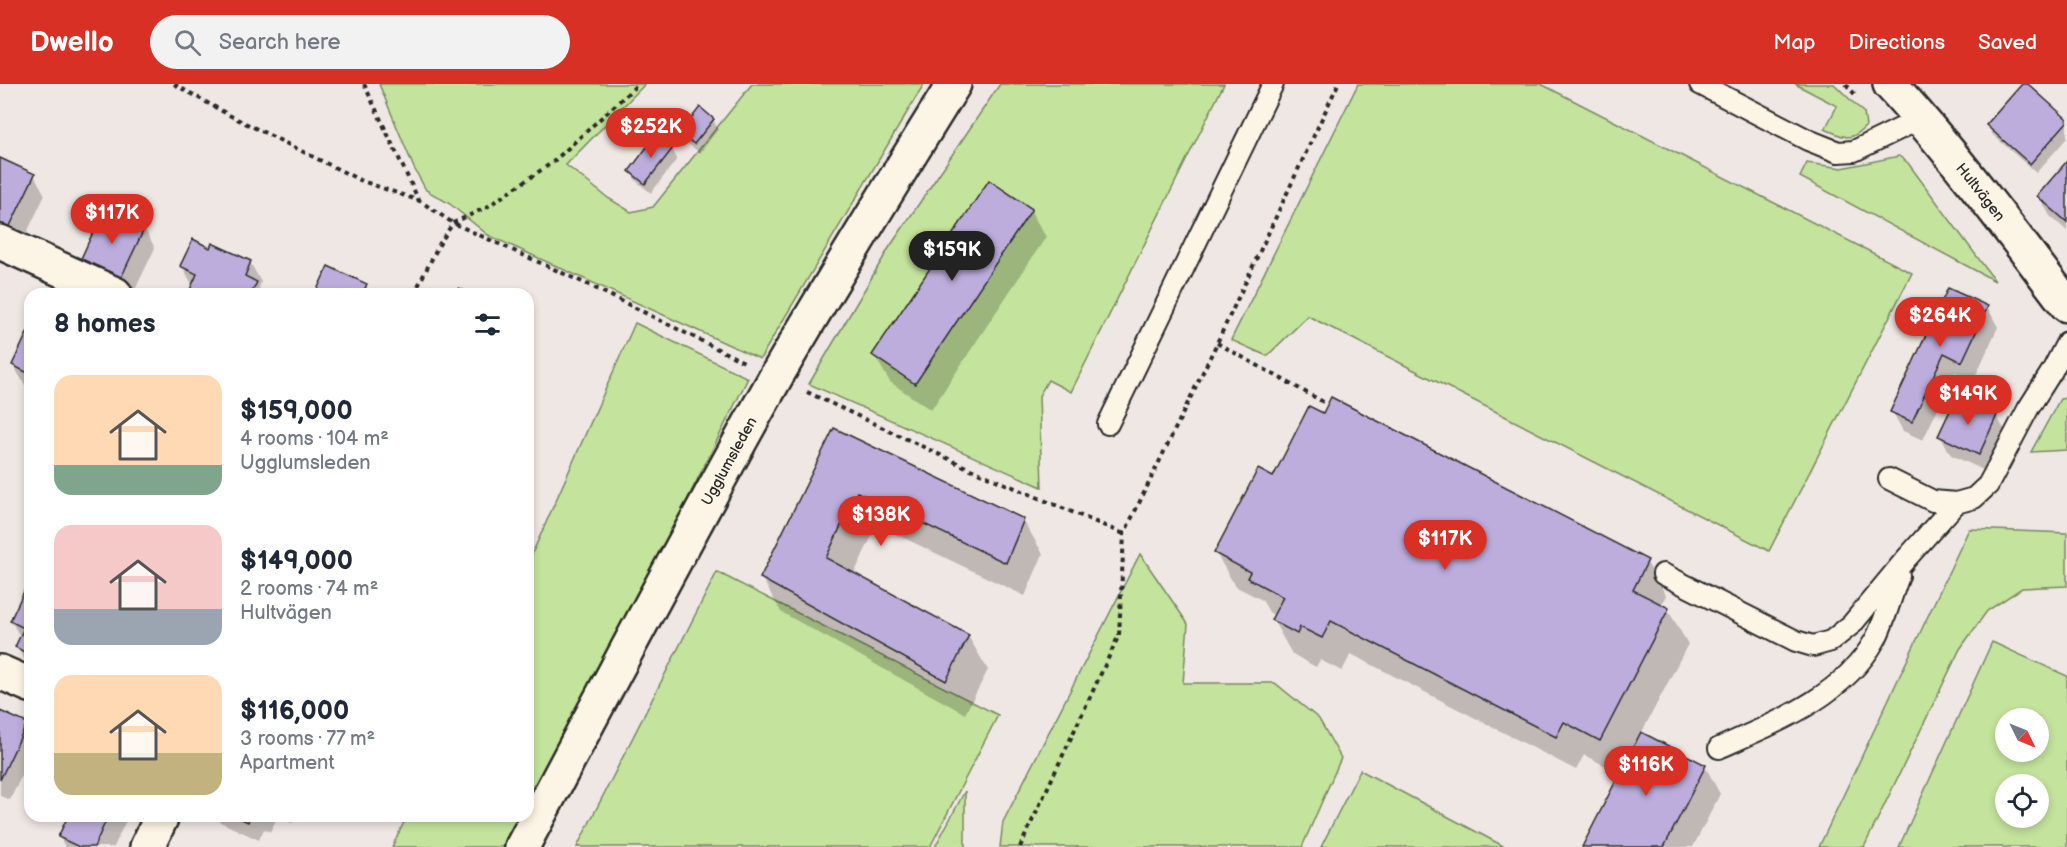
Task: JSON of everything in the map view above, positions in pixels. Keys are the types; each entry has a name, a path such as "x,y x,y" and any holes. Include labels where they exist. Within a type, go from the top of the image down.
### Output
{"street":[{"name":"Ugglumsleden","path":"522,847 776,377 954,84"},
{"name":"Hultvägen","path":"1890,84 1922,118 1970,177 2067,305"},
{"path":"0,242 102,288"},
{"path":"0,672 24,682"},
{"path":"147,847 159,822"}],"lane":[{"path":"1108,424 1273,84"},
{"path":"1700,84 1808,140 1838,152 1854,151 1922,118"},
{"path":"1889,479 1933,501 1956,503 1974,498 1988,485 2067,342"},
{"path":"1663,573 1796,640 1813,646 1831,641 1852,624 1956,503"},
{"path":"1719,748 1784,719 1827,691 1851,671 1875,640 1905,560"}],"path":[{"path":"174,84 230,115 362,181 420,201 364,84"},
{"path":"417,288 453,223 487,207 553,162 638,84"},
{"path":"1020,847 1119,635 1124,534 1217,343 1338,84"},
{"path":"1217,343 1327,405"}],"green space":[{"path":"379,84 645,84 566,165 608,198 631,212 653,207 752,84 924,84 760,359 488,235 450,204 426,190 414,168"},
{"path":"1000,84 1224,84 1071,392 1048,380 1039,396 1042,487 809,384 889,248"},
{"path":"1358,84 1541,84 1912,273 1769,551 1308,316 1267,356 1231,340"},
{"path":"1795,84 1834,84 1864,113 1866,126 1851,137 1825,129 1837,106"},
{"path":"1899,156 1908,163 1995,281 1800,177 1807,163 1842,168"},
{"path":"635,323 748,378 534,807 534,550"},
{"path":"2067,398 2067,450 2031,452 2060,399"},
{"path":"1969,529 2067,533 2067,586 2022,588 1987,611 1960,649 1864,847 1819,847"},
{"path":"1140,554 1188,624 1183,683 1275,683 1319,719 1341,758 1302,847 1000,847 1003,822"},
{"path":"717,572 998,715 930,847 577,847"},
{"path":"1992,642 2067,676 2067,847 1899,847"},
{"path":"1360,770 1505,847 1321,847"},
{"path":"965,791 965,847 935,847"},
{"path":"404,822 526,822 512,847 392,847"}],"building":[{"path":"2022,84 2028,84 2067,119 2067,122 2030,164 1986,125"},
{"path":"700,107 714,119 694,144 680,133"},
{"path":"656,135 673,148 645,184 629,171"},
{"path":"0,158 35,174 8,230 0,226"},
{"path":"2067,161 2067,222 2037,196"},
{"path":"989,180 1032,209 915,384 872,355"},
{"path":"104,208 145,227 119,282 79,263"},
{"path":"193,239 210,248 212,243 251,261 245,276 257,282 254,288 191,288 197,274 180,266"},
{"path":"328,266 367,284 365,288 318,288"},
{"path":"1948,288 1988,306 1962,362 1944,353 1912,422 1890,412"},
{"path":"24,340 24,371 12,365"},
{"path":"1957,396 1997,415 1979,455 1938,436"},
{"path":"1331,397 1648,560 1633,590 1669,608 1600,741 1564,722 1556,737 1331,621 1322,638 1300,627 1297,634 1271,620 1283,597 1247,578 1250,572 1214,553 1258,469 1273,477 1309,406 1323,413"},
{"path":"834,428 1024,519 1006,563 857,492 826,558 969,635 946,681 760,578"},
{"path":"24,591 24,628 10,621"},
{"path":"24,628 24,652 15,647"},
{"path":"0,711 24,722 24,729 0,780"},
{"path":"1641,732 1706,765 1664,847 1582,847"},
{"path":"65,822 105,822 94,847 79,847 58,837"}]}
